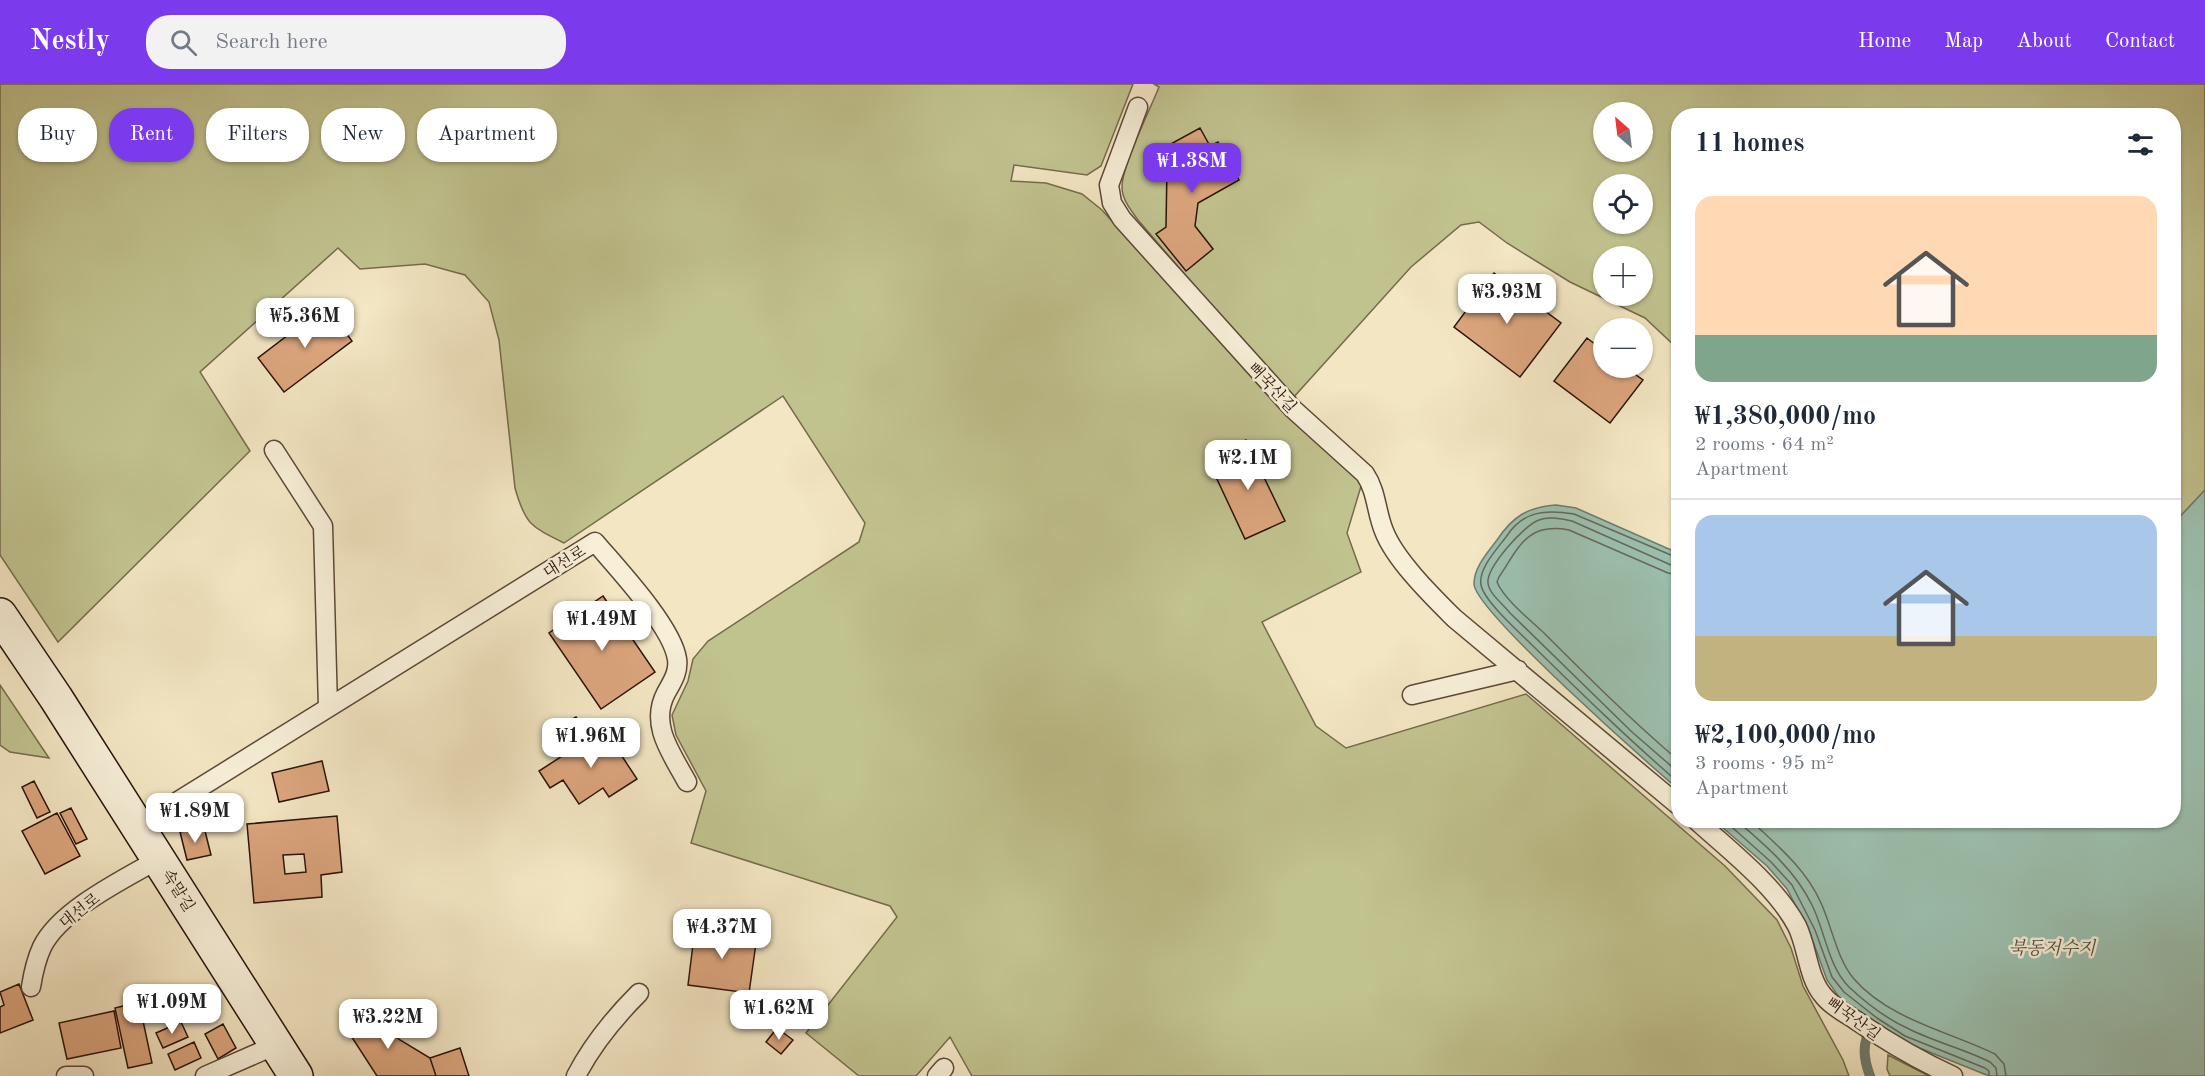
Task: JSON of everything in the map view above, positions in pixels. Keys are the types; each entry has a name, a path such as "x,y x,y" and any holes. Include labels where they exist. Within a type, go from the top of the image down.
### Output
{"street":[{"name":"속말길","path":"0,615 138,826 296,1076"}],"lane":[{"name":"뻐꾹산길","path":"1138,107 1109,184 1113,203 1122,219 1293,409 1365,474 1373,486 1384,534 1430,595 1671,799"},
{"path":"274,450 323,526 328,708"},
{"name":"대선로","path":"138,826 595,542 660,623 673,645 677,660 676,676 659,712 660,727 668,748 687,782"},
{"path":"1412,695 1518,670"},
{"name":"뻐꾹산길","path":"1705,828 1769,888 1790,913 1803,937 1821,994 1834,1006 1898,1050 1953,1076"},
{"name":"대선로","path":"31,987 42,946 59,924 84,903 159,859"},
{"path":"576,1076 615,1017 639,993"},
{"path":"205,1076 276,1046"},
{"path":"66,1076 84,1076"}],"green space":[{"path":"0,84 1133,84 1101,166 1087,175 1014,165 1011,181 1046,183 1082,194 1102,210 1281,410 1362,483 1347,533 1361,572 1262,622 1316,726 1346,748 1526,694 1671,819 1671,828 1681,828 1725,866 1777,920 1791,948 1803,986 1843,1060 1849,1076 972,1076 950,1037 916,1076 859,1076 806,1033 897,917 890,906 691,843 706,791 676,735 672,715 688,681 693,659 708,641 859,542 865,523 783,396 564,543 544,533 526,517 515,488 499,340 489,302 465,275 425,264 360,269 338,248 200,372 250,451 58,642 0,555"},
{"path":"1154,84 2205,84 2205,490 2181,516 2181,108 1671,108 1671,342 1653,326 1653,318 1645,318 1620,306 1653,306 1653,246 1593,246 1593,293 1570,282 1507,243 1479,222 1461,225 1411,267 1292,399 1130,209 1122,192 1127,165 1159,87"},
{"path":"0,685 49,758 10,752 0,745"},
{"path":"1888,1055 1929,1076 1890,1076 1887,1069"}],"water":[{"name":"북동저수지","path":"2205,490 2205,1076 1989,1076 1902,1041 1839,997 1827,980 1810,933 1787,889 1767,866 1723,828 2181,828 2181,516"},
{"path":"1546,506 1576,508 1671,550 1671,783 1531,654 1482,600 1474,584 1476,572 1482,560 1509,525 1522,514"}],"building":[{"path":"1200,128 1210,146 1218,142 1239,180 1198,203 1195,226 1213,249 1186,271 1156,234 1166,227 1167,167 1176,162 1167,146"},
{"path":"1494,273 1561,323 1520,377 1454,327"},
{"path":"326,306 352,341 284,392 258,358"},
{"path":"1587,338 1593,343 1593,378 1640,378 1643,380 1610,423 1554,381"},
{"path":"1246,440 1285,521 1245,539 1216,477 1227,472 1218,453"},
{"path":"603,596 655,672 601,709 549,633"},
{"path":"576,717 587,736 577,741 566,722"},
{"path":"604,729 637,779 609,797 603,788 579,804 563,780 550,788 539,771"},
{"path":"322,761 329,791 279,802 272,773"},
{"path":"34,781 50,812 37,818 22,787"},
{"path":"71,808 87,839 76,844 60,813"},
{"path":"57,813 80,856 45,874 22,831"},
{"path":"337,816 342,872 321,875 322,897 254,903 247,824","holes":["304,854 306,872 285,874 283,855"]},
{"path":"204,827 211,855 187,860 180,832"},
{"path":"695,928 757,936 749,993 688,985"},
{"path":"19,984 33,1020 0,1033 0,1007 4,1005 0,992"},
{"path":"139,1002 152,1063 128,1068 115,1008"},
{"path":"114,1011 121,1048 67,1059 59,1023"},
{"path":"372,1016 400,1040 430,1058 436,1076 377,1076 342,1022"},
{"path":"181,1022 188,1037 163,1048 156,1033"},
{"path":"223,1024 236,1048 218,1059 205,1034"},
{"path":"777,1028 793,1040 781,1054 766,1042"},
{"path":"194,1042 201,1058 175,1070 168,1054"},
{"path":"460,1048 469,1076 436,1076 430,1058"}],"waterway":[{"path":"1870,1076 1865,1050 1866,1038 1872,1026"}]}
